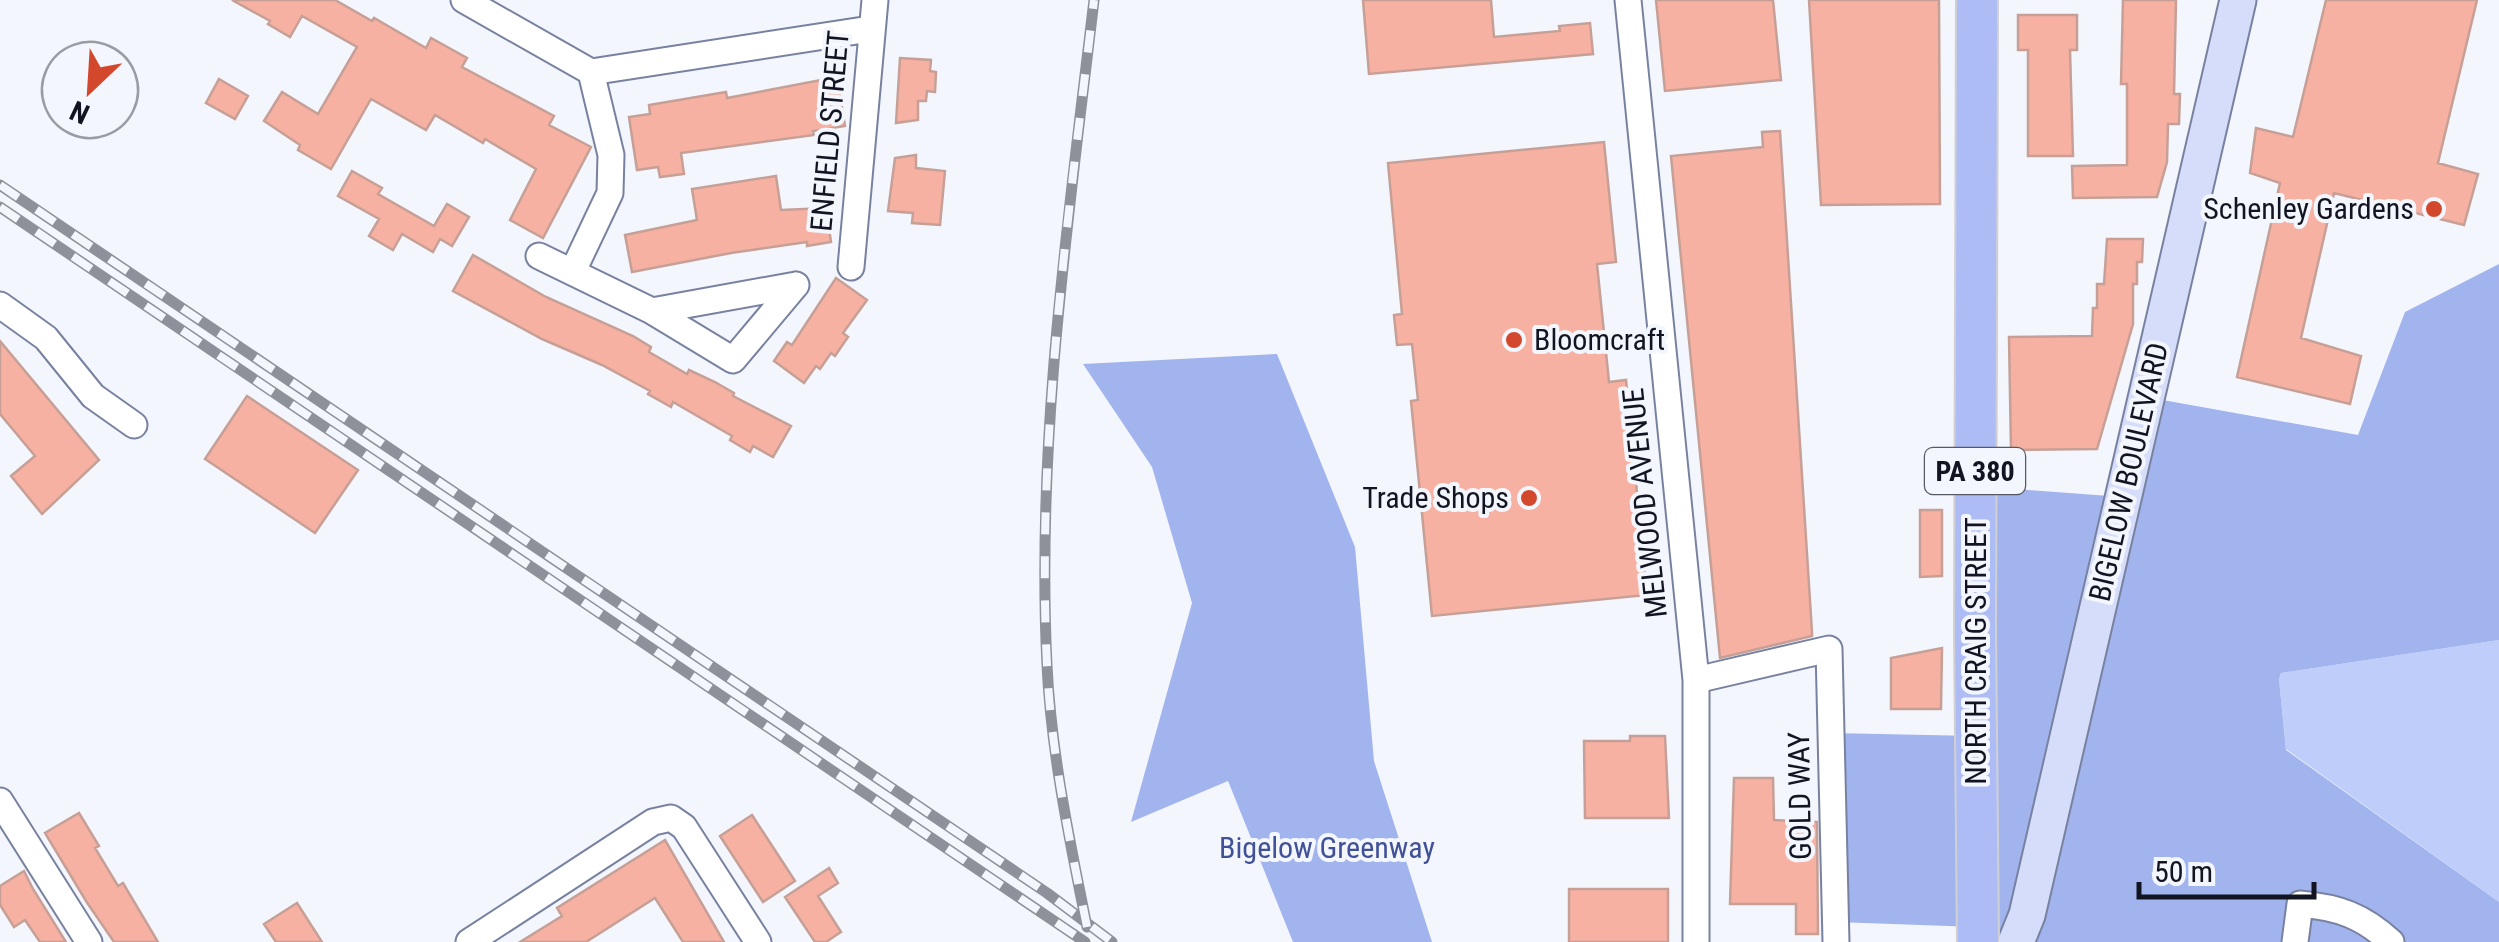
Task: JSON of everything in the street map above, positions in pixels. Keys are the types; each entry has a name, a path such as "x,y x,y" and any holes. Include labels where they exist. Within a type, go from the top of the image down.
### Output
{"main road":[{"name":"NORTH CRAIG STREET","path":"1978,0 1978,942"},
{"name":"BIGELOW BOULEVARD","path":"2016,942 2026,915 2238,0"}],"street":[{"path":"464,0 591,72 870,29"},
{"name":"ENFIELD STREET","path":"851,268 875,0"},
{"name":"MELWOOD AVENUE","path":"1628,0 1696,680 1696,942"},
{"path":"572,271 610,193 611,155 591,72"},
{"path":"539,256 652,311 733,360 796,284 652,311"},
{"path":"0,305 46,338 94,396 134,425"},
{"name":"GOLD WAY","path":"1696,680 1829,649 1836,942"},
{"path":"0,801 89,942"},
{"path":"485,938 653,822 671,818 684,827 758,942"},
{"path":"2295,942 2300,904 2324,906 2368,921 2391,942"}],"shaded area":[{"path":"2499,640 2499,902 2286,749 2279,679 2281,673"}],"green space":[{"path":"2499,264 2499,640 2281,673 2279,679 2286,750 2499,902 2499,942 1978,942 1977,927 1836,922 1831,733 1976,736 1975,486 2123,497 2146,397 2358,435 2405,312"},
{"name":"Bigelow Greenway","path":"1277,354 1355,547 1374,761 1432,942 1293,942 1228,781 1131,822 1192,603 1152,467 1083,364"}],"building":[{"path":"232,0 335,0 426,48 431,38 467,58 462,67 554,116 549,125 591,147 543,238 510,220 536,169 435,115 426,130 371,99 331,169 298,150 300,145 264,121 282,92 318,114 357,47 302,16 290,37"},
{"path":"1363,0 1491,0 1494,37 1560,31 1559,26 1590,23 1593,54 1369,74"},
{"path":"1656,0 1773,0 1781,80 1665,91"},
{"path":"1809,0 1939,0 1940,204 1821,205"},
{"path":"2123,0 2176,0 2174,94 2180,94 2179,124 2168,124 2167,162 2157,197 2073,198 2072,166 2127,165 2127,84 2121,84"},
{"name":"Schenley Gardens","path":"2326,0 2477,0 2438,163 2478,174 2464,225 2334,193 2301,338 2361,356 2350,404 2237,377 2280,183 2250,173 2256,128 2293,137"},
{"path":"2018,15 2077,15 2077,50 2070,50 2073,156 2028,156 2028,50 2018,50"},
{"path":"900,58 931,60 930,71 936,72 935,92 927,91 926,101 918,101 918,120 896,123"},
{"path":"837,77 845,126 813,131 814,135 681,153 684,174 660,177 658,167 637,170 629,117 650,114 649,105 726,92 727,98"},
{"path":"219,79 248,96 235,119 206,103"},
{"path":"1780,131 1812,636 1720,658 1671,156 1763,147 1762,132"},
{"path":"1604,142 1616,262 1597,264 1609,382 1626,380 1647,595 1432,616 1411,401 1418,400 1412,344 1397,345 1394,315 1402,314 1388,163"},
{"path":"916,155 916,168 945,171 940,225 912,223 913,213 888,211 895,158"},
{"path":"352,171 382,188 378,194 434,226 447,204 469,217 452,246 440,239 433,252 402,234 393,250 369,236 379,219 338,196"},
{"path":"776,176 781,210 826,208 831,242 731,253 632,272 625,235 697,220 692,189"},
{"path":"2107,239 2143,239 2142,262 2137,262 2137,284 2133,284 2133,324 2097,449 2011,450 2009,337 2092,336 2097,284 2104,284"},
{"path":"473,255 546,297 633,336 651,347 649,352 687,374 689,370 715,382 733,396 791,426 773,457 753,446 750,452 730,440 732,436 673,402 671,407 602,365 542,339 453,291"},
{"path":"836,278 867,300 843,333 848,337 835,356 831,353 820,369 816,366 804,383 774,361 787,342 792,345"},
{"path":"0,341 99,460 42,514 11,476 35,456 0,414"},
{"path":"247,396 358,470 315,533 205,459"},
{"path":"1920,510 1942,510 1942,576 1920,577"},
{"path":"1942,648 1941,709 1891,709 1891,658"},
{"path":"1630,736 1665,736 1669,818 1585,818 1584,741 1630,741"},
{"path":"1734,778 1773,778 1774,820 1817,822 1818,934 1796,934 1796,904 1730,904"},
{"path":"79,813 118,886 123,883 158,942 114,942 86,901 45,833"},
{"path":"752,815 795,881 763,902 720,836"},
{"path":"665,840 724,942 683,942 655,898 586,942 520,942 562,916 557,908"},
{"path":"829,868 838,883 818,896 841,932 826,942 815,942 785,897"},
{"path":"24,871 66,942 40,942 25,920 14,927 0,905 0,886"},
{"path":"1569,889 1668,889 1668,942 1569,942"},
{"path":"297,903 322,942 276,942 264,924"}],"railway":[{"path":"1087,927 1053,731 1045,581 1050,415 1094,0"},
{"path":"0,185 1047,893 1112,942"},
{"path":"0,207 1085,942"}],"place":[{"name":"Schenley Gardens","path":"2434,209"},
{"name":"Bloomcraft","path":"1514,340"},
{"name":"Trade Shops","path":"1529,498"}]}
